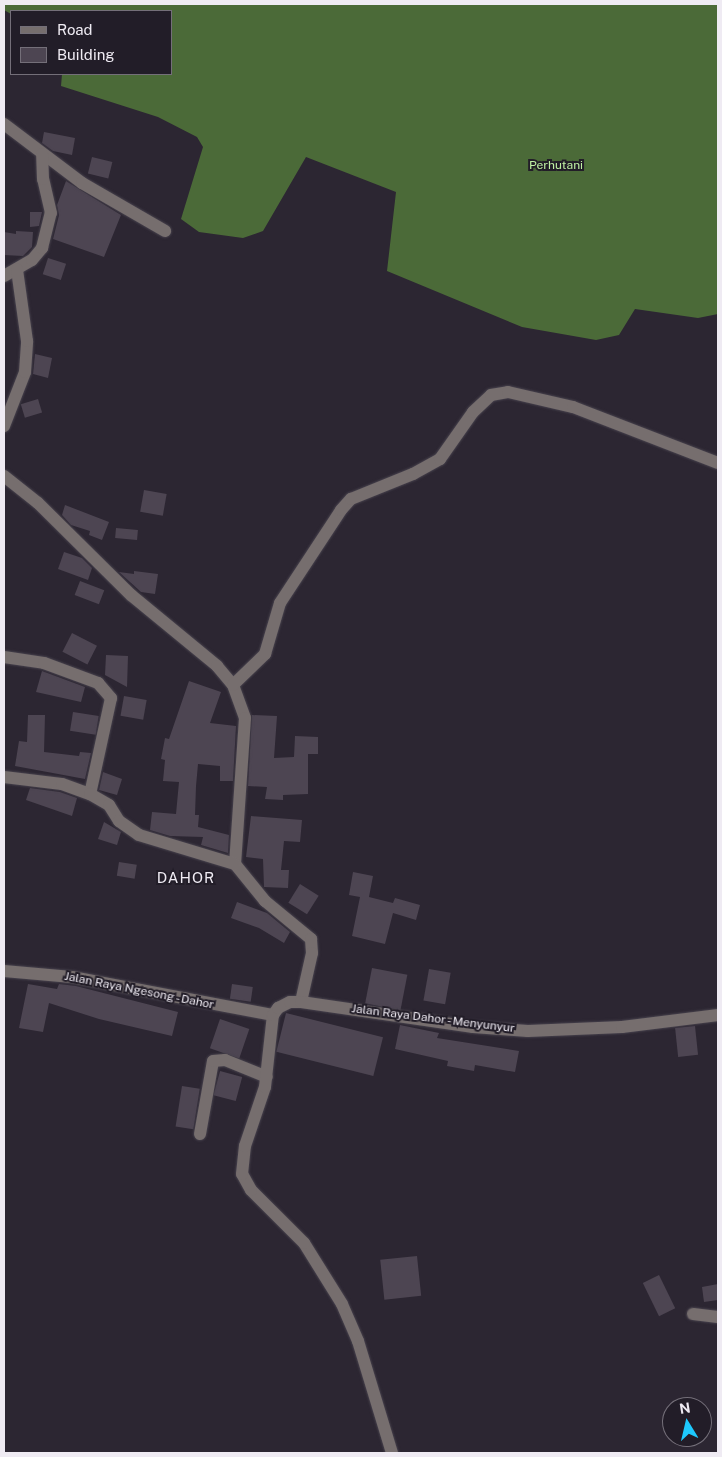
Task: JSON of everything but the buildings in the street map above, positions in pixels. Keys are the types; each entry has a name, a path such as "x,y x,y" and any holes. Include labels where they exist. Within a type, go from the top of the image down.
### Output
{"street":[{"path":"4,124 82,183 165,231"},
{"path":"4,276 32,260 42,248 51,213 42,154"},
{"path":"4,426 25,372 27,341 17,270"},
{"path":"233,686 265,654 280,603 341,510 351,499 414,474 440,459 473,412 491,394 515,393 572,407 718,463"},
{"path":"4,476 44,508 138,601 217,666 233,686 245,718 235,864"},
{"path":"4,656 44,664 98,683 111,698 90,794"},
{"path":"4,777 62,784 90,794 109,805 119,821 138,835 235,864 265,901 311,939 312,953 301,1002"},
{"name":"Jalan Raya Ngesong - Dahor","path":"4,971 72,977 273,1015"},
{"name":"Jalan Raya Dahor - Menyunyur","path":"273,1015 283,1004 301,1002 474,1027 528,1031 622,1027 718,1015"},
{"path":"273,1015 267,1077 245,1146 243,1179 304,1243 342,1304 358,1341 392,1453"},
{"path":"200,1134 213,1060 225,1060 267,1077"},
{"path":"692,1314 718,1317"}],"green space":[{"name":"Perhutani","path":"4,4 718,4 718,314 698,318 635,309 619,335 596,340 522,327 387,271 396,192 306,157 263,231 243,238 199,232 181,219 203,147 197,137 158,117 61,86 62,75 172,75 172,10 10,10 10,13 4,10"}],"district":[{"name":"DAHOR","path":"186,878"}]}
